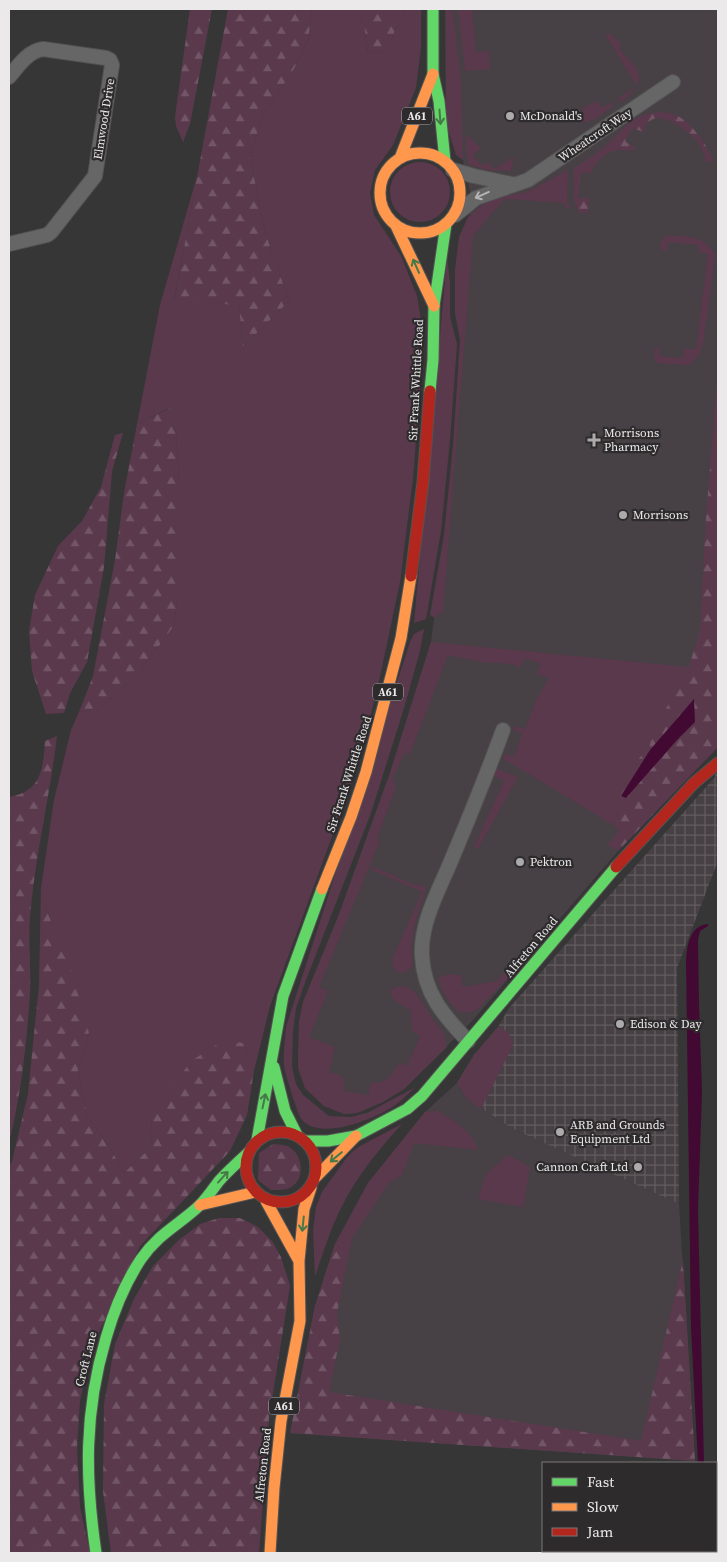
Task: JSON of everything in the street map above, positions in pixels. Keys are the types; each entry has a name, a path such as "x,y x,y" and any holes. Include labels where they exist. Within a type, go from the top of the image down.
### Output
{"main road":[{"name":"A61","path":"433,9 432,74 439,101 449,165"},
{"name":"A61","path":"400,158 432,74"},
{"path":"423,153 434,156 449,165 457,177 461,192 458,208 450,220 439,229 422,234 413,233 396,226 387,215 381,202 382,180 389,168 400,158 411,154 423,153"},
{"name":"Sir Frank Whittle Road","path":"257,1140 283,996 310,919 351,817 366,772 401,638 413,565 424,472 433,360 434,306 440,272 442,244 450,220"},
{"name":"Sir Frank Whittle Road","path":"396,226 434,306"},
{"name":"Alfreton Road","path":"302,1138 328,1141 356,1136 407,1109 436,1081 600,885 694,784 718,763"},
{"name":"Sir Frank Whittle Road","path":"272,1062 282,1092 285,1112 290,1124 302,1138"},
{"path":"280,1132 290,1132 302,1138 316,1159 316,1177 304,1194 290,1200 275,1202 266,1201 255,1192 247,1176 247,1160 249,1152 257,1140 269,1134 280,1132"},
{"name":"Alfreton Road","path":"316,1177 356,1136"},
{"name":"Croft Lane","path":"96,1553 88,1502 86,1443 93,1384 100,1354 113,1314 131,1275 158,1238 200,1205 222,1178 249,1152"},
{"name":"Alfreton Road","path":"270,1553 281,1421 300,1320 298,1260 304,1209 310,1188"},
{"name":"Croft Lane","path":"200,1205 255,1192"},
{"name":"Alfreton Road","path":"266,1201 298,1260"}],"street":[{"name":"Elmwood Drive","path":"9,77 28,56 36,50 43,49 106,58 110,60 112,65 95,176 51,232 47,235 9,244"},
{"name":"Wheatcroft Way","path":"450,220 476,198 537,174 673,82"},
{"path":"449,165 474,176 515,184"},
{"path":"468,1041 445,1016 432,996 425,975 423,947 430,913 503,730"}],"shaded area":[{"path":"445,9 718,9 718,670 691,766 474,1019 404,1089 383,1102 357,1113 344,1114 324,1106 305,1088 298,1068 299,1022 303,1002 338,917 390,773 431,642 449,501 469,233 470,192 463,160 446,123"},
{"path":"694,699 695,722 626,798 621,796 650,750"},
{"path":"718,748 718,861 677,968 679,1204 513,1129 467,1099 457,1083 474,1055 498,1027 509,1008 715,777"},
{"path":"708,924 708,926 700,931 698,940 702,1092 698,1211 704,1462 698,1462 691,1329 686,961 690,938 702,926"},
{"path":"457,1083 467,1099 513,1129 679,1204 695,1461 290,1433 315,1306 335,1244 368,1183 425,1112"}],"green space":[{"path":"190,9 212,9 190,124 183,142 176,126 175,117"},
{"path":"228,9 312,9 308,41 294,69 263,115 250,157 265,232 289,301 243,347 239,306 210,302 174,302"},
{"path":"312,9 358,9 364,24 368,53 386,51 405,9 421,9 421,47 416,88 393,145 375,170 370,193 374,215 401,256 417,296 424,338 413,478 400,582 378,686 356,771 270,1006 254,1071 244,1043 152,1116 150,1148 124,1173 109,1146 87,1116 78,1069 89,1033 41,888 54,800 71,730 79,712 100,708 138,674 173,627 179,594 179,482 176,433 169,408 137,424 160,305 198,173 174,301 239,305 243,347 289,301 265,232 250,157 263,115 294,69 308,41"},
{"path":"358,9 405,9 386,51 368,53 364,24"},
{"path":"446,9 453,12 461,80 463,160 456,155 446,123"},
{"path":"458,9 472,9 476,52 489,51 490,69 465,71"},
{"path":"609,33 621,44 619,49 637,70 639,81 637,85 605,34"},
{"path":"636,87 629,95 620,103 618,98"},
{"path":"596,101 602,108 611,102 612,107 593,120 579,121 577,117 584,112 582,109"},
{"path":"650,113 673,114 685,121 702,140 713,161 706,163 699,143 681,127 667,120 654,119 647,124 643,132 633,128 625,141 637,149 616,150 606,154 595,165 591,173 581,173 578,198 589,198 588,212 579,213 574,199 574,168 600,151 635,119"},
{"path":"466,134 481,148 473,155 482,166 489,162 493,169 514,157 511,171 487,170 469,165 466,154"},
{"path":"420,162 436,167 441,171 445,176 450,192 445,208 441,213 436,217 420,222 404,217 399,213 395,208 390,192 395,176 399,171 404,167"},
{"path":"568,170 567,201 571,208 566,208 565,203 504,199 473,236 443,612 435,618 430,615 444,535 453,446 460,340 455,313 455,270 459,237 468,217 481,206 504,196 527,192"},
{"path":"666,236 688,236 700,240 711,248 715,255 704,339 700,354 689,365 657,363 654,357 655,347 659,348 659,356 683,358 684,349 696,349 708,254 700,253 698,245 668,242 667,251 661,250 661,242"},
{"path":"447,258 450,282 450,317 457,344 450,440 441,531 426,619 414,623"},
{"path":"717,382 718,747 618,851 608,845 619,830 615,826 617,813 614,801 616,787 650,745 651,734 687,673 700,630 706,517"},
{"path":"170,408 176,433 179,482 179,594 173,627 138,674 100,708 79,712 93,676 115,560 124,493 137,424"},
{"path":"123,433 112,471 104,567 87,662 70,693 64,713 46,714 32,671 29,631 35,595 58,546 82,521 101,487 115,435"},
{"path":"424,629 420,651 404,708 371,813 296,1008 292,1067 296,1084 303,1095 329,1116 351,1117 367,1113 414,1088 394,1106 361,1122 334,1128 311,1126 300,1117 284,1066 286,1027 410,642 414,634"},
{"path":"431,642 688,667 687,673 651,734 650,745 616,787 614,801 617,813 615,826 502,758 505,754 514,757 522,733 513,730 515,726 525,729 537,698 549,678 536,674 541,664 526,658 519,668 513,664 481,662 448,655 410,754 405,753 392,779 396,787 377,839 380,841 319,987 328,991 309,1037 335,1047 329,1072 342,1077 344,1091 368,1095 370,1085 374,1082 386,1080 400,1063 407,1066 420,1036 412,1031 411,1011 395,1001 391,995 390,991 404,986 414,991 444,1034 447,1047 404,1089 383,1102 357,1113 344,1114 324,1106 305,1088 298,1068 299,1022 303,1002 338,917 390,773"},
{"path":"57,736 32,894 29,925 30,992 27,1030 20,1087 9,1143 9,797 28,790 34,784 39,777 45,741"},
{"path":"495,769 518,777 478,849 474,847 504,781 493,776"},
{"path":"371,866 415,885 420,884 425,888 414,931 412,965 411,968 403,973 394,969 392,960 422,892 370,869"},
{"path":"41,888 51,922 72,972 89,1033 78,1069 87,1116 109,1146 124,1173 150,1148 152,1116 191,1061 222,1041 244,1043 254,1071 247,1115 230,1151 140,1246 97,1336 88,1362 80,1400 77,1448 80,1507 90,1553 9,1553 9,1167 28,1094 39,986"},
{"path":"515,959 520,965 478,1009 471,1012 459,1012 446,997 439,983 438,978 449,974 461,975 463,987 497,981"},
{"path":"498,1027 508,1033 513,1045 481,1109 467,1099 457,1083 474,1055"},
{"path":"438,1111 467,1132 476,1143 478,1150 414,1143 402,1175 389,1183 352,1238 349,1253 335,1244 368,1183 425,1112"},
{"path":"402,1124 368,1164 347,1197 333,1225 315,1276 313,1230 316,1207 322,1192 352,1152"},
{"path":"273,1144 289,1147 298,1156 300,1162 300,1175 293,1186 287,1189 271,1190 258,1180 259,1153"},
{"path":"508,1155 530,1167 523,1207 478,1199 486,1174"},
{"path":"219,1218 240,1218 258,1227 272,1241 281,1257 290,1286 269,1418 259,1553 111,1553 103,1491 104,1404 115,1344 134,1299 153,1266 179,1240 200,1224"},
{"path":"335,1244 349,1253 337,1313 340,1338 329,1392 641,1441 683,1260 695,1461 290,1433 315,1306"}],"traffic: fast":[{"path":"433,9 433,74 439,101 445,161"},
{"path":"430,391 433,360 434,306 446,224"},
{"path":"306,1141 328,1141 356,1136 407,1109 422,1096 616,867"},
{"path":"257,1140 283,996 322,889"},
{"path":"274,1067 285,1111 297,1135"},
{"path":"96,1553 90,1498 90,1419 99,1365 116,1307 130,1278 148,1250 200,1205 222,1177 249,1152"}],"traffic: slow":[{"path":"400,158 433,74"},
{"path":"420,153 435,156 448,165 457,178 460,193 457,208 448,221 435,230 420,233 405,230 392,221 383,208 380,193 383,178 392,165 405,156 420,153"},
{"path":"396,226 434,306"},
{"path":"322,889 351,817 366,772 401,638 411,576"},
{"path":"316,1177 356,1136"},
{"path":"270,1553 281,1421 300,1321 299,1261 304,1209 311,1188"},
{"path":"200,1205 255,1192"},
{"path":"266,1201 299,1261"}],"traffic: jam":[{"path":"411,576 423,482 430,391"},
{"path":"616,867 694,783 718,763"},
{"path":"281,1132 294,1135 306,1142 313,1154 316,1167 313,1180 306,1192 294,1199 281,1202 268,1199 256,1192 249,1180 246,1167 249,1154 256,1142 268,1135 281,1132"}],"place":[{"name":"McDonald's","path":"510,116"},
{"name":"Morrisons Pharmacy","path":"594,440"},
{"name":"Morrisons","path":"623,515"},
{"name":"Pektron","path":"520,862"},
{"name":"Edison & Day","path":"620,1024"},
{"name":"ARB and Grounds Equipment Ltd","path":"560,1132"},
{"name":"Cannon Craft Ltd","path":"638,1167"}]}
